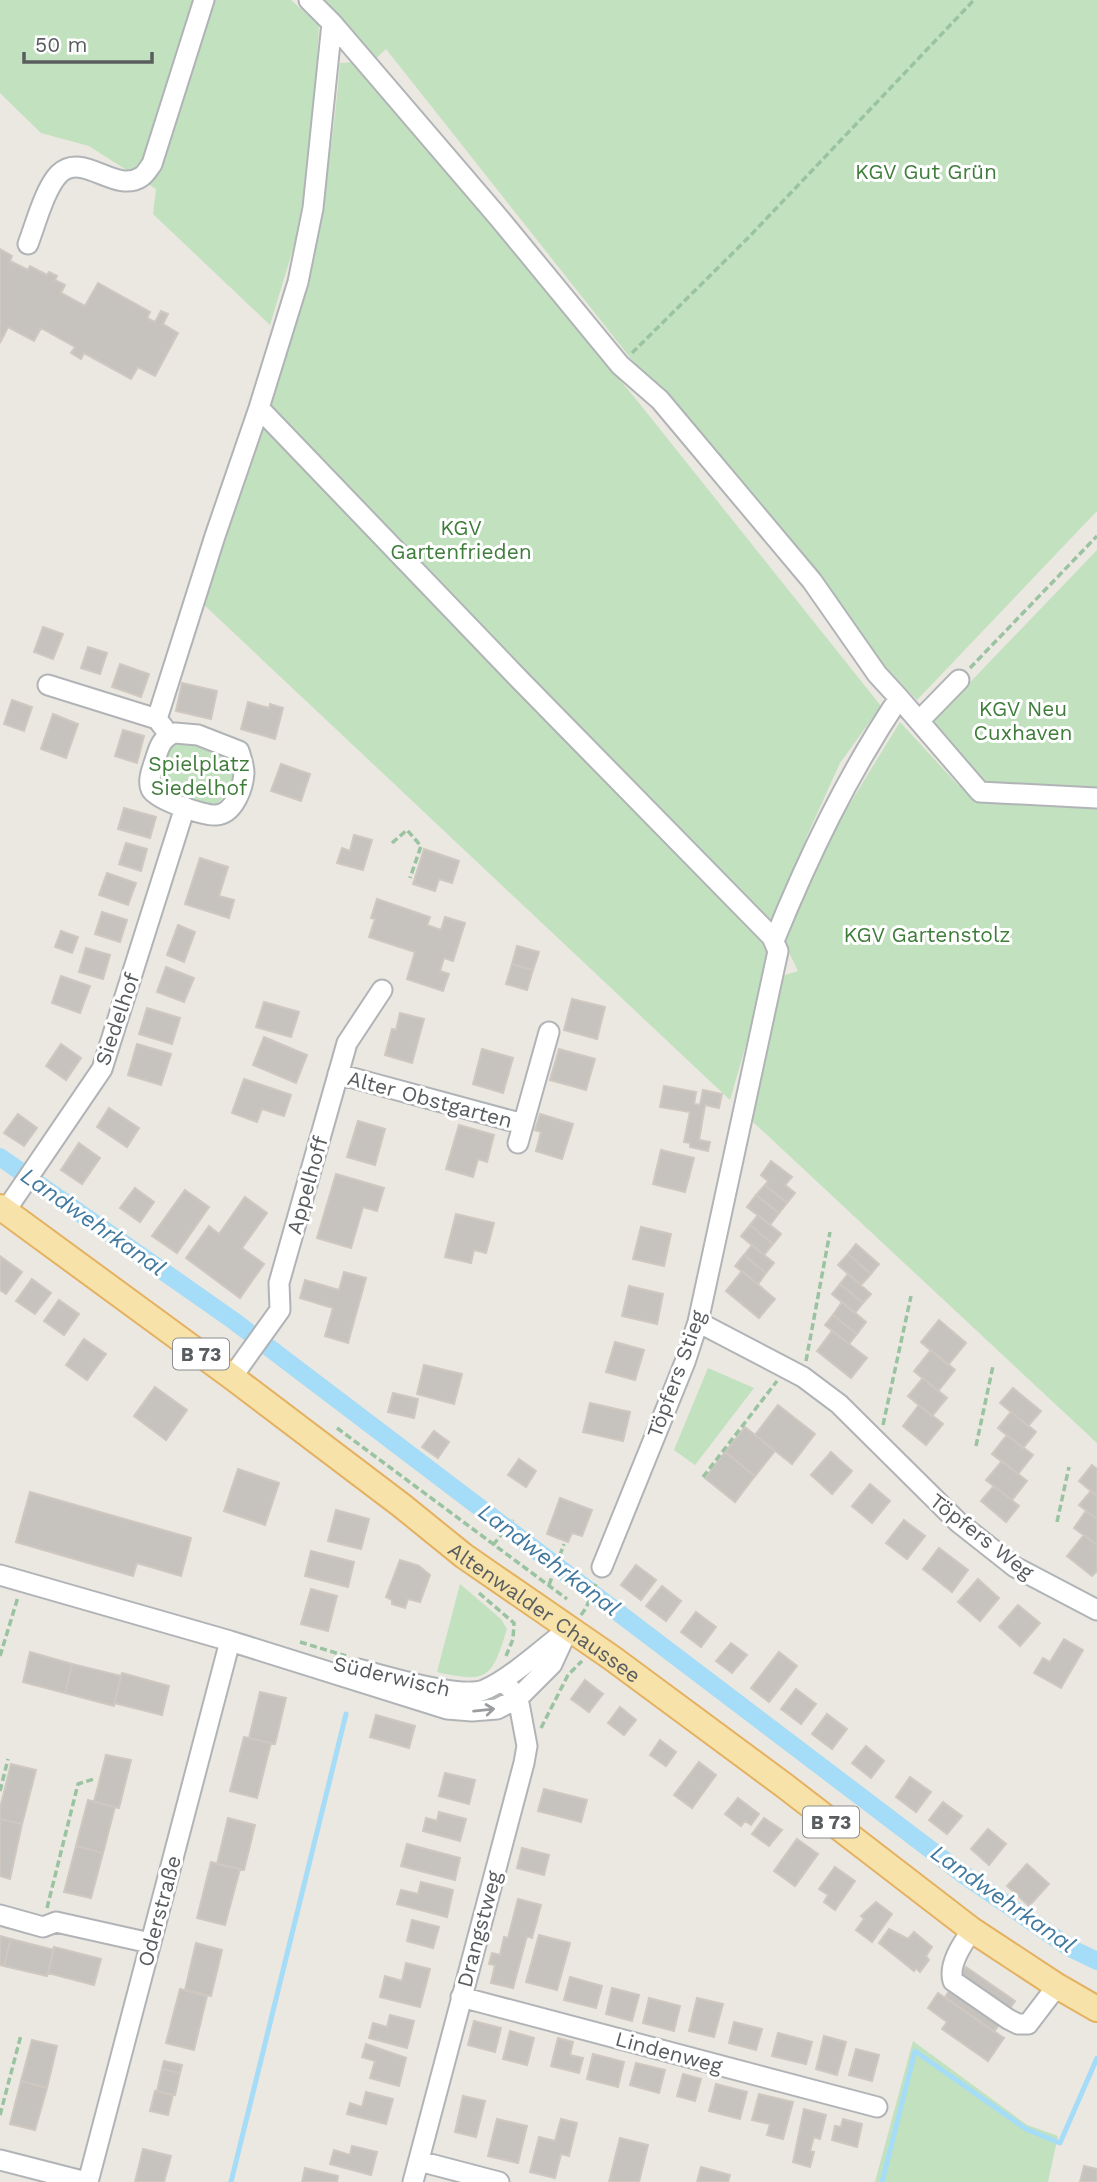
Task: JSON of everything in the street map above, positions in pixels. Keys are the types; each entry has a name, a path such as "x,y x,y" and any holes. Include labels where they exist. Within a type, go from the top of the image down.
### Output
{"main road":[{"name":"Altenwalder Chaussee","path":"3,1208 401,1504 464,1556 612,1658 785,1786 972,1930 1097,2009"}],"street":[{"path":"28,244 51,185 60,173 77,166 127,181 142,177 152,164 204,0"},
{"path":"309,0 332,23 499,218 620,365 660,400 813,581 877,674 980,792 1097,797"},
{"path":"48,685 163,727 175,733 198,735 239,751 244,774 233,805 226,812 215,816 185,807 156,795 150,788 150,775 157,753 163,727 215,536 298,282 313,208 332,23"},
{"path":"259,408 774,941 818,839 865,749 899,698"},
{"path":"919,721 959,680"},
{"name":"Siedelhof","path":"3,1208 20,1189 102,1069 185,807"},
{"name":"Töpfers Stieg","path":"601,1573 685,1362 698,1322 778,951 774,941"},
{"name":"Appelhoff","path":"232,1377 280,1310 279,1283 347,1043 382,989"},
{"name":"Alter Obstgarten","path":"338,1074 520,1133 549,1032"},
{"name":"Töpfers Weg","path":"698,1322 795,1373 839,1404 948,1514 1015,1567 1097,1610"},
{"name":"Süderwisch","path":"0,1575 230,1641 447,1709 472,1712 497,1709 518,1698 552,1664 568,1629"},
{"name":"Süderwisch","path":"230,1641 460,1692 482,1691 503,1680 568,1629"},
{"name":"Oderstraße","path":"87,2182 230,1641"},
{"name":"Drangstweg","path":"413,2182 524,1763 527,1746 518,1698 503,1680"},
{"path":"0,1916 43,1927 56,1922 150,1943"},
{"path":"972,1930 962,1943 956,1959 951,1974 953,1981 1009,2019 1018,2024 1028,2024 1057,1986"},
{"name":"Lindenweg","path":"461,1997 877,2107"},
{"path":"0,2160 87,2182"},
{"path":"419,2161 499,2182"}],"path":[{"path":"620,365 748,238 974,0"},
{"path":"959,680 1097,536"},
{"path":"392,843 407,830 421,846 410,878"},
{"path":"703,1477 795,1373 830,1232"},
{"path":"879,1445 911,1296"},
{"path":"976,1446 993,1366"},
{"path":"1057,1522 1069,1467"},
{"path":"493,1545 513,1520"},
{"path":"548,1586 564,1544"},
{"path":"586,1608 601,1573"},
{"path":"0,1656 18,1597"},
{"path":"0,1790 8,1759"},
{"path":"43,1927 78,1784 94,1779"},
{"path":"0,2115 21,2035"}],"green space":[{"path":"0,0 291,0 319,25 312,143 296,239 270,325 153,214 156,189 89,146 41,133 0,93"},
{"name":"KGV Gut Grün","path":"314,0 1097,0 1097,511 917,700 860,640 778,530 632,360 386,49 372,62"},
{"name":"KGV Gartenfrieden","path":"355,62 639,403 881,706 840,763 806,838 730,1100 201,602 270,404 305,284 327,174 340,63"},
{"name":"KGV Gartenstolz","path":"1097,550 1097,1443 751,1120 782,976 798,971 784,942 830,836 900,722 959,786 985,786 933,721"},
{"name":"Spielplatz Siedelhof","path":"186,741 220,752 237,765 229,790 211,808 177,799 163,785 164,761 177,742"},
{"path":"708,1368 754,1388 695,1465 674,1450"},
{"path":"460,1584 501,1619 507,1629 492,1667 478,1676 454,1676 437,1672"},
{"path":"913,2041 1027,2125 1058,2136 1048,2182 875,2182"}],"building":[{"path":"0,249 12,256 10,261 28,270 30,266 47,275 49,272 57,276 55,280 65,285 61,293 85,306 98,283 150,312 147,318 155,322 161,311 168,314 163,324 178,333 155,376 138,367 131,379 84,353 81,359 71,353 75,347 41,328 34,341 8,327 0,343"},
{"path":"43,627 63,634 53,659 34,652"},
{"path":"88,647 107,653 100,674 81,668"},
{"path":"120,664 149,674 141,697 112,687"},
{"path":"182,683 217,691 211,719 176,711"},
{"path":"12,700 32,707 24,731 4,724"},
{"path":"248,702 269,708 270,704 283,708 275,739 241,729"},
{"path":"53,714 78,724 66,758 41,749"},
{"path":"123,730 144,736 137,763 115,756"},
{"path":"281,764 310,774 301,801 271,791"},
{"path":"124,808 156,817 150,838 118,829"},
{"path":"354,835 372,840 363,870 337,863 342,848 350,851"},
{"path":"126,843 147,849 141,871 119,864"},
{"path":"424,849 459,861 452,883 439,879 435,891 413,884"},
{"path":"200,858 228,867 219,896 234,900 229,918 185,904"},
{"path":"107,873 136,883 128,905 99,895"},
{"path":"377,899 430,917 427,925 441,930 445,917 465,923 453,961 444,958 440,971 449,974 443,991 407,979 415,952 369,937 375,919 371,918"},
{"path":"102,912 127,920 120,942 95,934"},
{"path":"178,925 195,932 184,962 167,955"},
{"path":"61,931 78,937 72,953 55,947"},
{"path":"517,946 539,952 533,970 512,964"},
{"path":"86,948 110,955 103,979 79,972"},
{"path":"512,964 533,970 527,990 506,984"},
{"path":"166,967 194,978 184,1002 157,992"},
{"path":"61,976 90,986 80,1013 52,1003"},
{"path":"572,999 605,1007 597,1039 564,1030"},
{"path":"264,1002 299,1012 291,1037 256,1027"},
{"path":"147,1008 180,1018 172,1044 139,1034"},
{"path":"400,1013 424,1019 412,1063 385,1055 392,1029 396,1030"},
{"path":"264,1037 307,1055 296,1083 253,1065"},
{"path":"61,1044 81,1058 66,1080 46,1066"},
{"path":"137,1044 171,1054 161,1085 128,1075"},
{"path":"482,1049 513,1058 503,1093 473,1084"},
{"path":"559,1049 595,1059 586,1090 550,1080"},
{"path":"244,1079 291,1095 284,1116 262,1109 257,1122 232,1113"},
{"path":"664,1086 696,1092 694,1104 700,1105 703,1090 722,1094 719,1108 705,1105 699,1140 710,1142 708,1151 690,1147 690,1143 684,1142 690,1112 660,1107"},
{"path":"109,1108 139,1128 127,1147 97,1127"},
{"path":"18,1114 37,1128 24,1146 4,1133"},
{"path":"540,1114 573,1124 562,1159 536,1151 541,1132 535,1130"},
{"path":"358,1121 385,1129 375,1165 347,1157"},
{"path":"459,1125 494,1135 487,1162 478,1159 473,1177 446,1169"},
{"path":"79,1143 100,1158 82,1184 61,1170"},
{"path":"661,1150 694,1158 685,1192 653,1184"},
{"path":"771,1161 792,1177 785,1185 795,1193 787,1203 765,1185 768,1181 761,1175"},
{"path":"336,1174 384,1188 377,1211 363,1207 351,1248 317,1238"},
{"path":"765,1185 787,1203 779,1213 756,1195"},
{"path":"135,1188 154,1202 140,1222 120,1208"},
{"path":"185,1190 209,1207 177,1253 152,1236"},
{"path":"756,1195 779,1213 770,1225 747,1207"},
{"path":"245,1197 267,1213 242,1248 264,1264 240,1298 186,1258 209,1226 219,1234"},
{"path":"456,1214 494,1223 486,1253 474,1250 471,1263 445,1257"},
{"path":"758,1215 781,1234 773,1244 750,1225"},
{"path":"750,1225 773,1244 764,1255 741,1236"},
{"path":"641,1227 671,1234 664,1266 633,1259"},
{"path":"856,1244 879,1264 871,1274 848,1254"},
{"path":"752,1245 774,1263 766,1273 744,1255"},
{"path":"848,1254 871,1274 861,1285 838,1265"},
{"path":"744,1255 766,1273 758,1284 735,1266"},
{"path":"0,1256 22,1272 6,1294 0,1290"},
{"path":"742,1271 775,1299 759,1318 726,1291"},
{"path":"344,1272 366,1278 348,1343 325,1336 333,1308 300,1298 305,1280 339,1290"},
{"path":"848,1274 871,1294 863,1303 840,1284"},
{"path":"32,1279 51,1293 35,1314 16,1301"},
{"path":"840,1284 863,1303 855,1313 832,1294"},
{"path":"629,1286 663,1294 657,1324 622,1316"},
{"path":"59,1300 79,1314 64,1335 44,1321"},
{"path":"842,1302 866,1322 857,1334 833,1315"},
{"path":"833,1315 857,1334 849,1344 825,1325"},
{"path":"939,1320 966,1343 948,1365 921,1342"},
{"path":"832,1331 867,1358 851,1378 817,1351"},
{"path":"84,1339 106,1354 87,1380 66,1365"},
{"path":"615,1342 644,1350 635,1380 606,1372"},
{"path":"931,1350 955,1370 938,1391 914,1371"},
{"path":"424,1365 462,1374 454,1404 417,1394"},
{"path":"923,1378 947,1398 932,1416 908,1396"},
{"path":"155,1387 187,1410 166,1440 134,1416"},
{"path":"1013,1388 1041,1411 1028,1426 1000,1403"},
{"path":"393,1393 418,1399 414,1418 388,1412"},
{"path":"590,1403 630,1412 623,1441 583,1432"},
{"path":"778,1405 815,1434 792,1464 755,1435"},
{"path":"919,1405 943,1424 926,1445 903,1426"},
{"path":"1011,1412 1036,1432 1023,1448 998,1428"},
{"path":"745,1427 775,1451 755,1476 725,1452"},
{"path":"434,1431 449,1442 438,1458 422,1447"},
{"path":"1007,1435 1033,1455 1018,1474 992,1454"},
{"path":"725,1452 755,1476 735,1502 705,1478"},
{"path":"831,1452 852,1471 832,1494 811,1475"},
{"path":"519,1459 536,1471 526,1487 508,1475"},
{"path":"1002,1461 1027,1481 1012,1500 986,1480"},
{"path":"1092,1465 1097,1469 1097,1496 1079,1481"},
{"path":"238,1469 279,1483 265,1525 224,1511"},
{"path":"870,1484 890,1501 872,1523 852,1506"},
{"path":"994,1486 1019,1506 1006,1522 981,1501"},
{"path":"1091,1491 1097,1496 1097,1519 1079,1505"},
{"path":"30,1492 191,1538 181,1576 137,1563 133,1576 16,1542"},
{"path":"560,1498 592,1510 582,1536 572,1533 568,1542 547,1534"},
{"path":"336,1510 369,1519 361,1549 328,1541"},
{"path":"1086,1511 1097,1519 1097,1545 1074,1528"},
{"path":"904,1520 925,1536 907,1559 886,1543"},
{"path":"1084,1535 1097,1545 1097,1571 1092,1576 1067,1556"},
{"path":"939,1548 968,1570 952,1592 923,1569"},
{"path":"311,1551 354,1562 348,1587 305,1576"},
{"path":"400,1560 419,1566 430,1575 420,1602 408,1599 405,1608 392,1604 392,1600 386,1597"},
{"path":"636,1565 656,1580 641,1600 621,1585"},
{"path":"978,1579 999,1598 980,1621 958,1602"},
{"path":"662,1586 681,1601 666,1621 646,1606"},
{"path":"311,1589 337,1596 328,1631 301,1624"},
{"path":"1018,1605 1040,1623 1020,1646 999,1627"},
{"path":"696,1612 716,1627 701,1647 681,1632"},
{"path":"1064,1639 1083,1650 1061,1688 1034,1673 1043,1658 1050,1662"},
{"path":"731,1643 747,1655 732,1673 716,1661"},
{"path":"30,1652 72,1664 65,1693 23,1682"},
{"path":"779,1652 797,1666 769,1702 751,1688"},
{"path":"72,1664 121,1676 114,1706 65,1693"},
{"path":"122,1673 169,1686 162,1715 114,1703"},
{"path":"585,1680 603,1694 589,1712 571,1699"},
{"path":"796,1689 816,1704 801,1724 781,1709"},
{"path":"260,1692 286,1698 275,1744 249,1738"},
{"path":"620,1707 636,1720 624,1735 608,1723"},
{"path":"827,1714 847,1729 832,1749 812,1734"},
{"path":"376,1715 415,1726 409,1748 370,1737"},
{"path":"244,1737 271,1743 257,1798 230,1791"},
{"path":"660,1740 676,1752 666,1766 650,1755"},
{"path":"866,1746 884,1761 871,1778 852,1763"},
{"path":"106,1755 131,1760 119,1808 94,1802"},
{"path":"699,1762 716,1775 692,1808 674,1795"},
{"path":"11,1764 36,1770 22,1824 0,1819 0,1808"},
{"path":"445,1773 475,1780 469,1804 439,1796"},
{"path":"910,1777 931,1792 916,1812 896,1797"},
{"path":"544,1789 587,1800 581,1822 538,1811"},
{"path":"738,1798 759,1814 751,1825 745,1821 741,1826 725,1814"},
{"path":"88,1800 115,1807 103,1853 76,1846"},
{"path":"943,1802 962,1816 947,1834 929,1820"},
{"path":"439,1812 466,1819 460,1841 423,1831 426,1818 437,1821"},
{"path":"228,1818 255,1825 244,1870 217,1864"},
{"path":"764,1818 782,1830 769,1846 752,1834"},
{"path":"0,1819 22,1824 10,1879 0,1876"},
{"path":"988,1829 1006,1844 989,1865 971,1849"},
{"path":"797,1839 818,1854 795,1886 774,1871"},
{"path":"407,1844 460,1858 455,1880 401,1866"},
{"path":"76,1846 103,1853 91,1898 64,1892"},
{"path":"522,1848 549,1855 544,1875 517,1868"},
{"path":"211,1862 240,1869 225,1925 197,1918"},
{"path":"1027,1864 1049,1884 1029,1906 1007,1886"},
{"path":"835,1867 855,1881 835,1910 824,1902 828,1895 819,1889"},
{"path":"421,1882 453,1890 447,1917 397,1904 401,1890 418,1894"},
{"path":"518,1899 541,1905 532,1938 527,1936 513,1988 491,1983 495,1965 489,1964 492,1953 500,1955 504,1937 508,1938"},
{"path":"876,1902 892,1914 872,1942 856,1930 864,1919 861,1916"},
{"path":"412,1920 439,1927 433,1948 407,1941"},
{"path":"889,1929 908,1939 914,1932 932,1947 926,1956 929,1960 920,1972 916,1968 914,1971 879,1943"},
{"path":"539,1935 570,1943 557,1990 526,1982"},
{"path":"0,1936 11,1939 4,1966 0,1965"},
{"path":"11,1939 54,1950 47,1976 4,1966"},
{"path":"196,1943 222,1950 211,1996 185,1990"},
{"path":"54,1947 101,1959 94,1985 48,1973"},
{"path":"406,1963 430,1969 420,2007 380,1997 385,1976 402,1981"},
{"path":"966,1967 1015,2001 994,2032 945,1997"},
{"path":"570,1977 602,1986 596,2008 564,2000"},
{"path":"612,1988 639,1995 632,2021 606,2014"},
{"path":"180,1989 207,1996 194,2050 166,2043"},
{"path":"938,1993 1004,2038 988,2061 942,2029 947,2022 928,2008"},
{"path":"649,1998 680,2006 674,2031 643,2023"},
{"path":"697,1998 723,2004 714,2037 689,2031"},
{"path":"390,2015 414,2021 407,2048 369,2038 373,2023 387,2027"},
{"path":"474,2021 501,2028 495,2052 468,2045"},
{"path":"734,2022 762,2029 756,2050 729,2043"},
{"path":"510,2031 534,2038 527,2065 503,2059"},
{"path":"778,2033 812,2042 806,2064 772,2056"},
{"path":"824,2036 846,2042 837,2075 816,2069"},
{"path":"558,2038 573,2042 570,2055 583,2058 579,2073 551,2066"},
{"path":"32,2040 57,2046 47,2088 21,2081"},
{"path":"366,2044 406,2058 399,2086 370,2078 375,2061 362,2057"},
{"path":"856,2049 879,2055 872,2081 849,2075"},
{"path":"593,2054 624,2062 618,2087 587,2079"},
{"path":"164,2061 182,2065 180,2073 162,2069"},
{"path":"636,2063 665,2070 659,2093 630,2085"},
{"path":"162,2069 180,2073 175,2095 157,2091"},
{"path":"683,2074 701,2079 695,2101 677,2096"},
{"path":"21,2081 47,2088 35,2130 10,2124"},
{"path":"716,2084 747,2092 740,2119 709,2111"},
{"path":"155,2091 173,2095 168,2115 150,2111"},
{"path":"366,2092 393,2099 386,2124 347,2114 350,2103 362,2107"},
{"path":"759,2094 793,2102 783,2139 767,2135 770,2124 752,2120"},
{"path":"463,2096 485,2101 476,2137 455,2132"},
{"path":"804,2109 826,2115 820,2139 814,2137 810,2151 814,2152 810,2167 793,2162"},
{"path":"497,2119 527,2126 518,2163 488,2156"},
{"path":"561,2119 577,2123 569,2156 561,2154 555,2178 530,2172 539,2137 555,2141"},
{"path":"843,2119 862,2124 857,2147 832,2140 835,2126 841,2127"},
{"path":"620,2138 648,2145 639,2182 609,2182"},
{"path":"352,2146 377,2152 371,2175 330,2164 334,2150 350,2155"},
{"path":"143,2149 171,2156 164,2182 135,2182"},
{"path":"1084,2166 1097,2169 1097,2182 1080,2182"},
{"path":"701,2167 730,2175 728,2182 697,2182"},
{"path":"305,2168 338,2176 337,2182 302,2182"}],"waterway":[{"name":"Landwehrkanal","path":"0,1157 234,1321 964,1875 1070,1948 1097,1961"},
{"path":"231,2182 346,1714"},
{"path":"882,2182 915,2051 1026,2129 1060,2143 1097,2058"}],"park label":[{"name":"KGV Neu Cuxhaven","path":"1023,720"}]}
